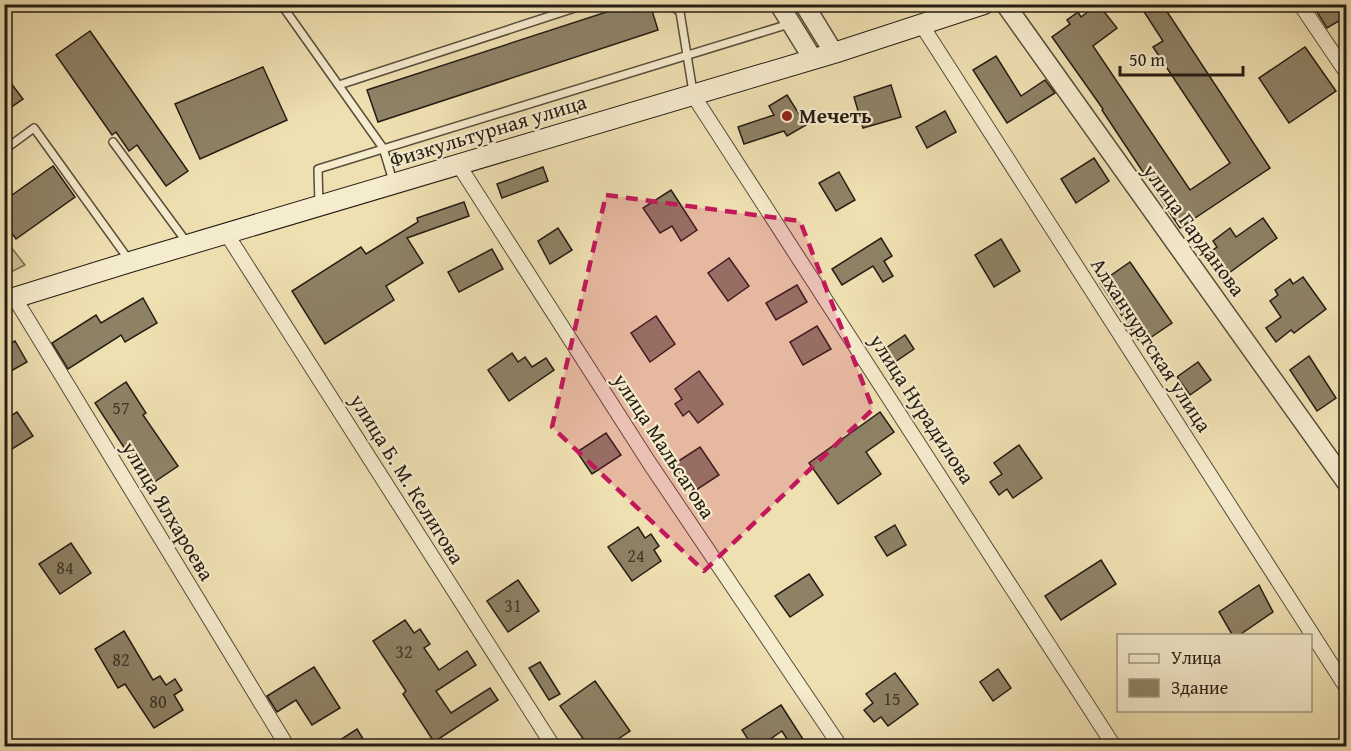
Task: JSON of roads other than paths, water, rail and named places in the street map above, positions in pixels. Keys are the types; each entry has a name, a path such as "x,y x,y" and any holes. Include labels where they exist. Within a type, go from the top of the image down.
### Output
{"main road":[{"name":"Физкультурная улица","path":"9,299 834,53 984,4"}],"street":[{"path":"779,4 813,59"},
{"path":"804,4 834,53"},
{"name":"улица Гарданова","path":"1005,4 1347,482"},
{"path":"1300,4 1347,72"},
{"name":"Алханчуртская улица","path":"921,24 1347,687"},
{"name":"улица Нурадилова","path":"693,94 1114,747"},
{"name":"улица Мальсагова","path":"458,164 650,464 840,747"},
{"name":"улица Б. М. Келигова","path":"226,233 553,747"},
{"name":"улица Ялхароева","path":"9,299 287,747"}],"lane":[{"path":"282,4 383,148 393,184"},
{"path":"339,85 587,4"},
{"path":"670,4 680,12 693,94"},
{"path":"319,206 318,169 791,23"},
{"path":"4,150 34,128 130,262"},
{"path":"113,142 189,244"}],"place":[{"name":"Мечеть","path":"787,116"}]}
